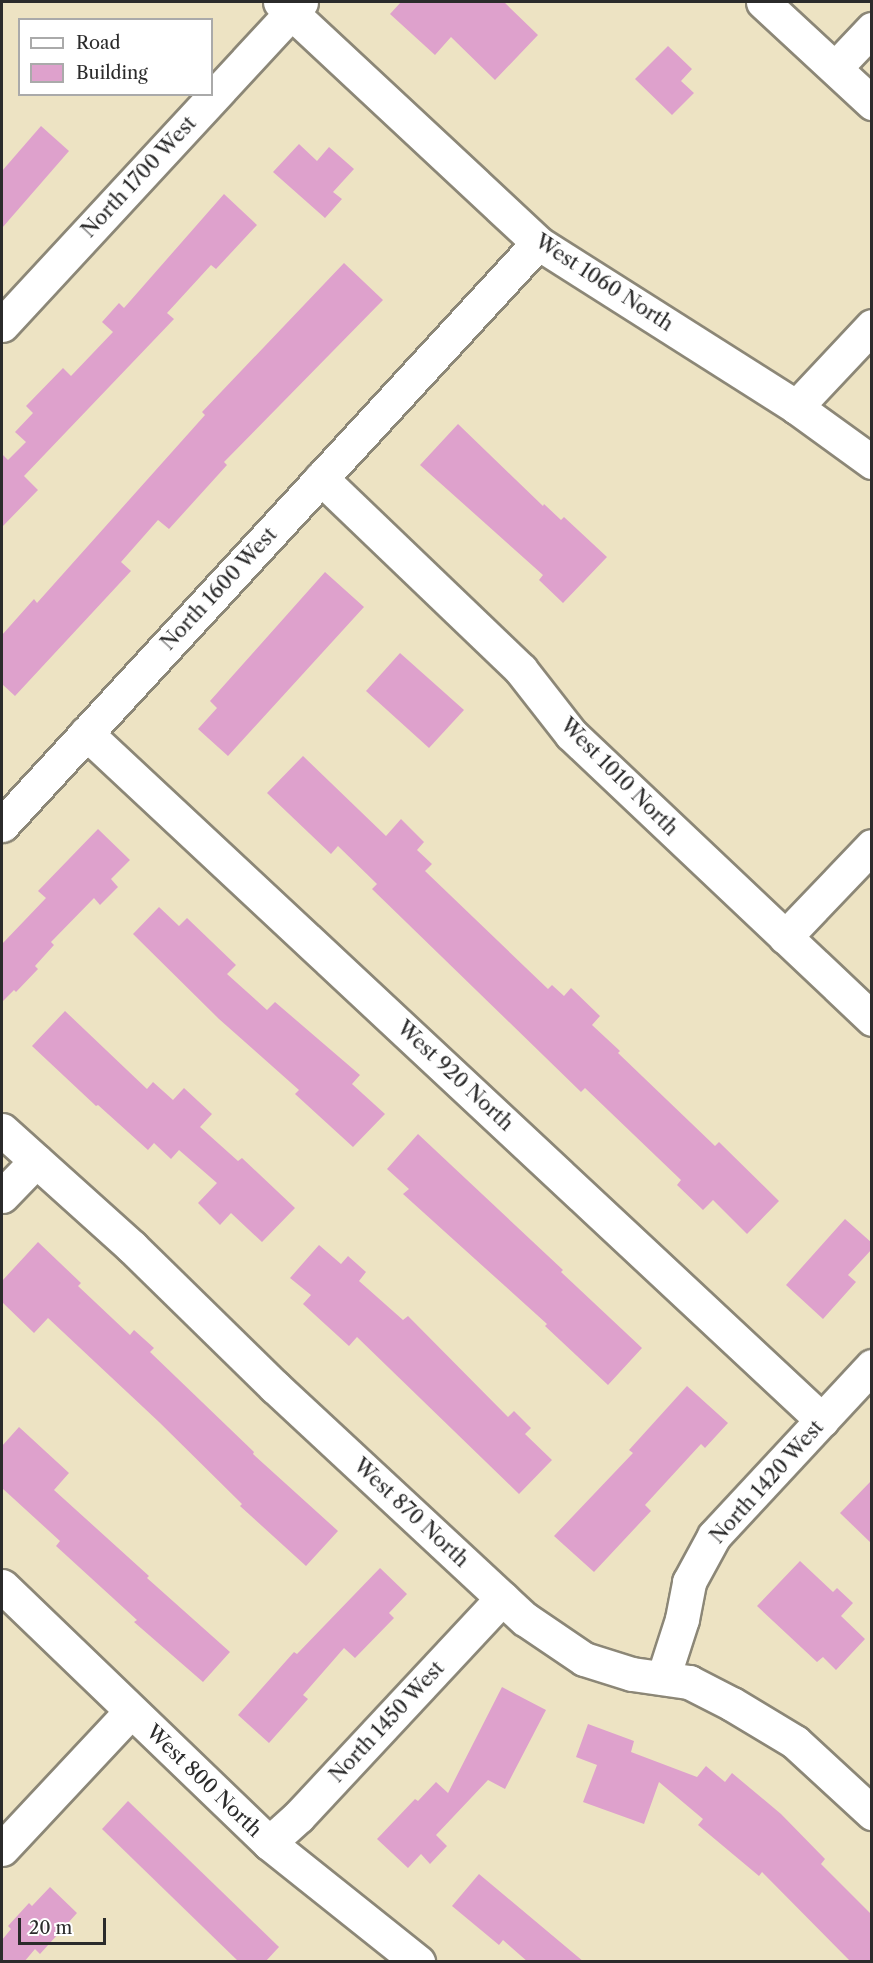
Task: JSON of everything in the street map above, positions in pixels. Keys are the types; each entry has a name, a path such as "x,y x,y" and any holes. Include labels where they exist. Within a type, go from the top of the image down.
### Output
{"street":[{"path":"763,2 872,103"},
{"name":"West 1060 North","path":"291,5 538,243 796,407 872,462"},
{"name":"North 1700 West","path":"213,91 291,5"},
{"path":"835,69 872,29"},
{"name":"North 1700 West","path":"2,325 209,96"},
{"name":"North 1600 West","path":"2,825 538,243"},
{"path":"796,407 872,326"},
{"name":"West 1010 North","path":"321,478 521,670 571,734 872,1018"},
{"name":"West 920 North","path":"86,733 822,1420"},
{"path":"785,937 872,846"},
{"name":"West 870 North","path":"2,1130 132,1247 274,1387 525,1619 584,1659 632,1674 688,1682 732,1704 795,1742 872,1813"},
{"path":"2,1196 36,1161"},
{"name":"North 1420 West","path":"663,1678 682,1620 689,1582 714,1536 872,1366"},
{"name":"West 800 North","path":"2,1586 269,1843 418,1962"},
{"name":"North 1450 West","path":"269,1843 299,1816 502,1598"},
{"path":"2,1849 131,1711"}],"building":[{"path":"401,2 504,2 538,35 495,80 451,37 435,55 390,14"},
{"path":"668,46 692,69 681,81 694,93 672,115 635,79"},
{"path":"41,126 69,151 2,228 2,171"},
{"path":"299,144 317,161 329,147 354,169 333,192 342,199 325,218 273,172"},
{"path":"224,194 257,225 216,269 211,265 167,313 174,319 24,476 38,490 2,527 2,454 8,460 26,442 15,432 33,413 26,406 63,368 71,376 113,332 102,322 119,303 124,308"},
{"path":"344,263 383,300 224,462 227,465 169,529 158,520 121,562 131,571 15,696 2,684 2,635 34,599 37,603 205,415 202,412"},
{"path":"458,424 543,506 544,504 561,520 564,517 607,557 563,603 539,580 543,575 420,465"},
{"path":"325,572 364,607 228,756 198,729 217,708 210,701"},
{"path":"400,653 464,710 429,748 366,691"},
{"path":"303,756 386,836 401,819 424,842 417,850 432,864 425,871 548,989 552,985 564,996 571,988 600,1016 592,1025 620,1051 618,1053 715,1146 719,1142 779,1201 747,1234 713,1200 703,1210 677,1185 681,1180 585,1088 581,1092 372,889 377,884 338,846 331,854 267,793"},
{"path":"98,829 130,860 111,879 118,887 100,905 94,898 51,942 54,945 35,966 38,969 16,992 14,990 2,1002 2,944 46,898 38,891"},
{"path":"159,907 179,926 187,918 236,965 227,974 267,1010 275,1002 360,1075 352,1084 385,1114 353,1147 295,1094 299,1090 219,1019 133,934"},
{"path":"65,1011 147,1089 153,1082 173,1100 184,1088 212,1114 200,1127 238,1161 242,1158 295,1208 262,1242 231,1213 220,1225 198,1203 217,1183 179,1150 171,1159 154,1143 148,1150 98,1105 96,1106 32,1046"},
{"path":"418,1134 563,1270 561,1272 642,1348 608,1385 545,1326 547,1324 403,1194 409,1189 387,1169"},
{"path":"845,1219 872,1243 872,1249 848,1275 856,1282 823,1319 786,1285"},
{"path":"38,1242 81,1283 78,1286 130,1335 134,1330 154,1348 150,1352 254,1452 253,1454 338,1531 306,1566 240,1506 242,1504 159,1422 48,1318 34,1333 2,1302 2,1281"},
{"path":"319,1245 341,1264 348,1256 366,1272 359,1281 403,1320 408,1316 508,1417 514,1411 531,1428 525,1434 552,1460 519,1494 357,1337 349,1346 303,1304 311,1295 290,1278"},
{"path":"687,1386 728,1423 705,1448 701,1444 645,1505 651,1511 594,1572 554,1536 633,1453 629,1450"},
{"path":"19,1427 69,1473 54,1490 230,1652 203,1682 134,1622 137,1620 56,1546 60,1541 2,1488 2,1446"},
{"path":"872,1480 872,1544 840,1513"},
{"path":"800,1561 833,1592 837,1588 853,1603 841,1616 865,1639 836,1670 823,1657 817,1662 757,1606"},
{"path":"380,1568 407,1594 389,1613 394,1618 355,1658 344,1648 303,1695 308,1699 269,1743 238,1715 294,1652 297,1654"},
{"path":"502,1687 546,1710 505,1789 488,1780 436,1835 447,1846 430,1864 421,1854 408,1868 377,1839 415,1799 418,1801 436,1782 448,1793"},
{"path":"588,1724 634,1741 631,1752 697,1777 706,1766 725,1782 732,1773 781,1814 825,1859 821,1864 872,1915 872,1962 851,1962 762,1872 759,1876 698,1825 703,1819 659,1782 644,1824 583,1802 597,1765 576,1757"},
{"path":"128,1801 279,1947 265,1962 239,1962 102,1829"},
{"path":"479,1874 584,1962 528,1962 503,1940 499,1945 452,1906"},
{"path":"50,1887 77,1913 40,1954 35,1949 24,1962 2,1962 2,1940 11,1929 8,1926 29,1903 32,1906"}]}
